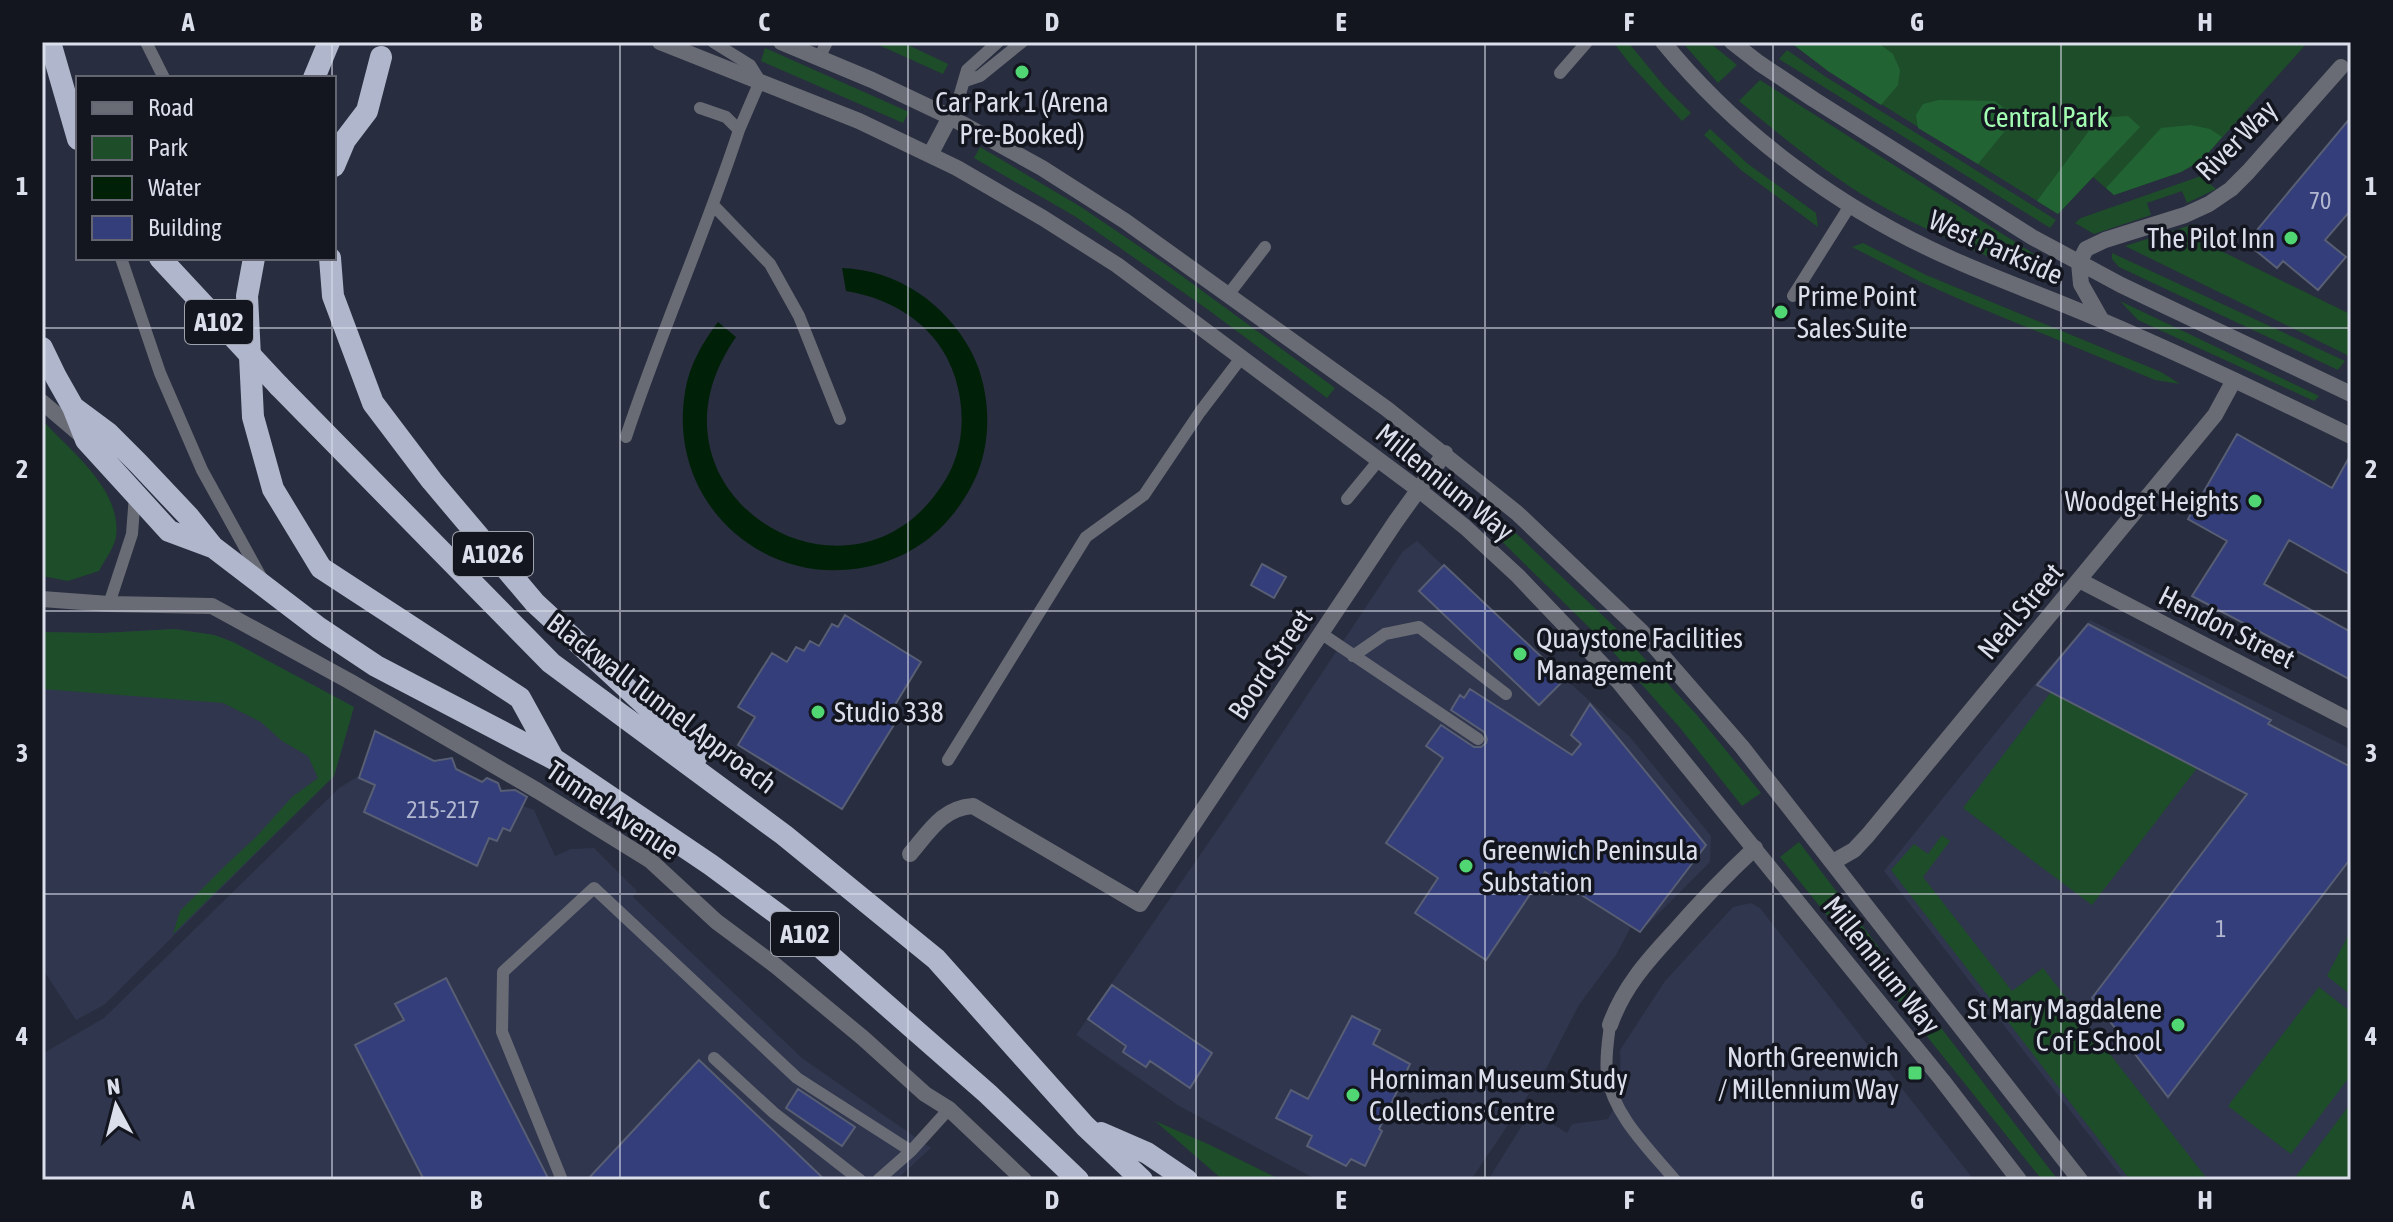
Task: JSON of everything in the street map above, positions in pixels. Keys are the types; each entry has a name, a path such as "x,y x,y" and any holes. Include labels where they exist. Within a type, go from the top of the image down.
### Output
{"highway":[{"path":"51,42 76,132"},
{"path":"315,76 329,42"},
{"path":"336,161 345,140 367,111 381,57"},
{"name":"Blackwall Tunnel Approach","path":"162,260 279,386 551,663 736,798 936,959 1085,1126 1142,1180"},
{"path":"254,260 247,296 253,417 273,489 321,568 520,698 554,759"},
{"name":"A1026","path":"330,260 333,296 373,403 432,481 535,603 670,728 736,798"},
{"name":"A102","path":"42,348 73,407 86,440 169,531 213,547"},
{"name":"A102","path":"73,407 108,433 138,463 213,547 319,628 376,666 554,759 711,865 810,938 935,1046 1078,1180"},
{"path":"1085,1126 1147,1153 1187,1180"}],"street":[{"name":"Millennium Way","path":"660,42 859,121 957,168 1043,218 1117,265 1465,527 1574,633 1618,681 1942,1080 2019,1180"},
{"name":"Millennium Way","path":"781,42 950,117 1042,168 1125,221 1387,409 1517,513 1641,631 1742,747 2080,1180"},
{"name":"West Parkside","path":"1663,42 1719,104 1796,168 1881,223 1950,258 2102,321 2351,436"},
{"name":"West Parkside","path":"1732,42 1813,99 2032,237 2079,263 2351,394"},
{"name":"River Way","path":"2079,263 2086,249 2185,215 2231,189 2341,67"},
{"path":"930,155 950,117"},
{"path":"2079,263 2081,284 2102,321"},
{"name":"Neal Street","path":"1833,862 1854,850 1868,835 2215,415 2234,380"},
{"path":"42,402 86,440"},
{"name":"Boord Street","path":"910,854 945,814 956,808 973,806 1104,883 1137,908 1445,453"},
{"name":"Hendon Street","path":"2079,580 2351,721"},
{"name":"Tunnel Avenue","path":"42,599 212,606 538,791 651,861 717,922 776,966 925,1094 949,1109 1024,1180"},
{"path":"1610,1025 1625,991 1641,968 1755,848"}],"lane":[{"path":"51,42 76,120"},
{"path":"146,42 163,76"},
{"path":"626,437 760,81 750,65 713,42"},
{"path":"819,58 827,42"},
{"path":"950,117 967,70 998,42"},
{"path":"965,81 980,76 1022,42"},
{"path":"1560,73 1587,42"},
{"path":"700,108 726,117 739,130"},
{"path":"1793,296 1851,204"},
{"path":"714,206 770,264 799,316 840,419"},
{"path":"1228,295 1265,247"},
{"path":"122,260 160,373 202,470 267,588"},
{"path":"948,760 1086,537 1144,495 1241,358"},
{"path":"1347,499 1379,460"},
{"path":"109,604 132,534 135,495"},
{"path":"1353,656 1385,634 1419,627 1506,694"},
{"path":"1322,634 1478,739"},
{"path":"562,1180 502,1032 503,972 594,888 797,1078 911,1151"},
{"path":"1610,1025 1607,1068 1615,1101 1675,1180"},
{"path":"714,1058 774,1113 860,1180"},
{"path":"878,1180 911,1151 949,1109"}],"shaded area":[{"path":"1417,541 1630,737 1711,836 1710,862 1640,932 1631,927 1616,955 1579,1005 1547,1067 1471,1180 1317,1180 1179,1106 1076,1035 1233,807 1403,551"},
{"name":"St Mary Magdalene C of E School","path":"2090,620 2351,749 2351,1180 2124,1180 1884,871"},
{"path":"175,629 214,635 233,642 354,707 334,776 104,1005 76,1020 42,968 42,632"},
{"path":"375,731 438,763 448,758 455,768 482,781 487,778 498,783 500,790 510,794 518,790 523,793 527,797 523,806 534,810 555,856 571,849 594,848 637,891 633,897 802,1058 931,1148 896,1180 42,1180 42,1054 104,1018 339,788 360,775"},
{"path":"1751,903 1760,908 1974,1180 1488,1180 1531,1111 1567,1133 1572,1124 1608,1119 1621,1095 1620,1050 1665,981 1733,907"}],"green space":[{"path":"872,42 902,42 948,64 943,74"},
{"path":"1613,42 1628,42 1691,113 1682,121"},
{"path":"1682,42 1709,42 1737,65 1718,83"},
{"name":"Central Park","path":"1790,42 2308,42 2202,160 2181,172 2114,195 2093,177 2058,214 1828,71"},
{"path":"1797,42 1877,42 1893,54 1900,70 1898,85 1881,105 1828,71 1794,45"},
{"path":"765,48 909,112 903,123 761,61"},
{"path":"1787,50 2056,220 2050,228 1779,59"},
{"path":"1760,80 2034,254 2030,258 2004,242 1996,260 1903,217 1855,190 1804,154 1739,101"},
{"path":"1939,100 1995,101 2008,111 2009,126 1978,164 1918,128 1916,115 1923,104"},
{"path":"2128,116 2140,127 2058,214 2037,201 2094,124 2111,117"},
{"path":"2191,125 2210,129 2222,137 2202,160 2181,172 2114,195 2106,188 2161,128"},
{"path":"1710,129 1748,164 1816,213 1818,227 1741,170 1704,135"},
{"path":"980,147 1081,207 1171,268 1335,388 1327,398 1076,217 974,158"},
{"path":"2201,176 2216,189 2187,203 2182,191 2147,203 2151,215 2094,234 2075,223 2081,218"},
{"path":"2194,224 2215,248 2348,313 2351,310 2351,357 2125,246"},
{"path":"1863,243 1926,275 2161,372 2180,384 2155,380 1968,303 1852,247"},
{"path":"2112,253 2345,361 2338,370 2119,267 2112,259"},
{"path":"2120,301 2319,396 2314,401 2138,320"},
{"path":"42,423 94,474 112,504 116,520 115,541 99,571 68,581 42,576"},
{"path":"1485,504 1619,631 1696,714 1761,793 1742,806 1681,729 1607,645 1475,515"},
{"path":"175,629 214,635 233,642 354,707 334,776 173,934 180,911 292,797 318,778 308,756 282,741 261,722 223,703 42,689 42,632"},
{"path":"2051,692 2197,768 2092,905 1963,808"},
{"path":"1942,835 1950,841 1923,877 2012,991 2043,968 2208,1180 2130,1180 1891,870 1914,844 1928,854"},
{"path":"1799,842 1886,957 1879,980 1780,857"},
{"path":"2351,930 2351,995 2327,976"},
{"path":"1902,977 2058,1180 2042,1180 1897,999"},
{"path":"2319,987 2351,1012 2351,1075 2291,1154 2228,1106"},
{"path":"2351,1103 2351,1180 2293,1180 2300,1171"},
{"path":"1155,1121 1208,1144 1281,1180 1223,1180"}],"water":[{"path":"842,268 882,275 900,283 918,292 948,319 961,335 978,368 986,400 987,433 974,481 958,508 937,532 911,550 882,563 841,570 802,567 766,554 735,533 710,506 692,472 683,434 685,392 690,373 718,322 736,337 710,394 710,447 730,491 765,524 809,543 858,544 904,525 944,482 951,470 961,431 959,390 948,359 926,330 898,309 846,291"}],"building":[{"path":"2351,117 2351,210 2325,240 2346,257 2318,290 2283,261 2277,268 2255,250 2261,243 2252,236"},
{"path":"2237,434 2332,488 2351,454 2351,575 2289,540 2264,584 2351,632 2351,680 2192,596 2227,541 2188,519"},
{"path":"1262,564 1286,577 1274,598 1251,585"},
{"path":"1444,565 1565,679 1539,705 1419,591"},
{"name":"Studio 338","path":"845,615 921,662 887,718 895,723 842,809 738,745 755,717 738,707 772,653 787,662 796,647 804,651 810,641 819,646 832,624 838,627"},
{"path":"2088,624 2271,720 2268,724 2351,767 2351,858 2168,1097 2092,998 2247,794 2037,685"},
{"path":"1470,689 1572,755 1581,744 1571,735 1590,704 1706,845 1640,932 1545,872 1486,960 1415,913 1438,878 1386,843 1443,758 1426,746 1441,725 1474,747 1486,743 1484,732 1451,710 1460,695 1464,698"},
{"path":"375,731 434,761 452,758 456,769 482,782 487,778 498,783 501,791 515,790 527,797 510,831 503,828 497,841 489,838 477,866 364,812 375,785 359,778"},
{"path":"446,978 549,1180 424,1180 355,1045 404,1020 395,1004"},
{"path":"1112,985 1212,1053 1190,1088 1150,1061 1146,1067 1123,1052 1126,1046 1088,1019"},
{"name":"Horniman Museum Study Collections Centre","path":"1352,1016 1380,1030 1373,1044 1410,1064 1365,1166 1351,1159 1346,1166 1307,1146 1312,1136 1276,1118 1291,1090 1308,1099"},
{"path":"699,1060 780,1137 825,1180 587,1180"},
{"path":"798,1089 855,1127 842,1146 786,1108"}],"place":[{"name":"Car Park 1 (Arena Pre-Booked)","path":"1022,72"},
{"name":"The Pilot Inn","path":"2291,238"},
{"name":"Prime Point Sales Suite","path":"1781,312"},
{"name":"Woodget Heights","path":"2255,501"},
{"name":"Quaystone Facilities Management","path":"1520,654"},
{"name":"Studio 338","path":"818,712"},
{"name":"Greenwich Peninsula Substation","path":"1466,866"},
{"name":"St Mary Magdalene C of E School","path":"2178,1025"},
{"name":"North Greenwich / Millennium Way","path":"1915,1073"},
{"name":"Horniman Museum Study Collections Centre","path":"1353,1095"}]}
